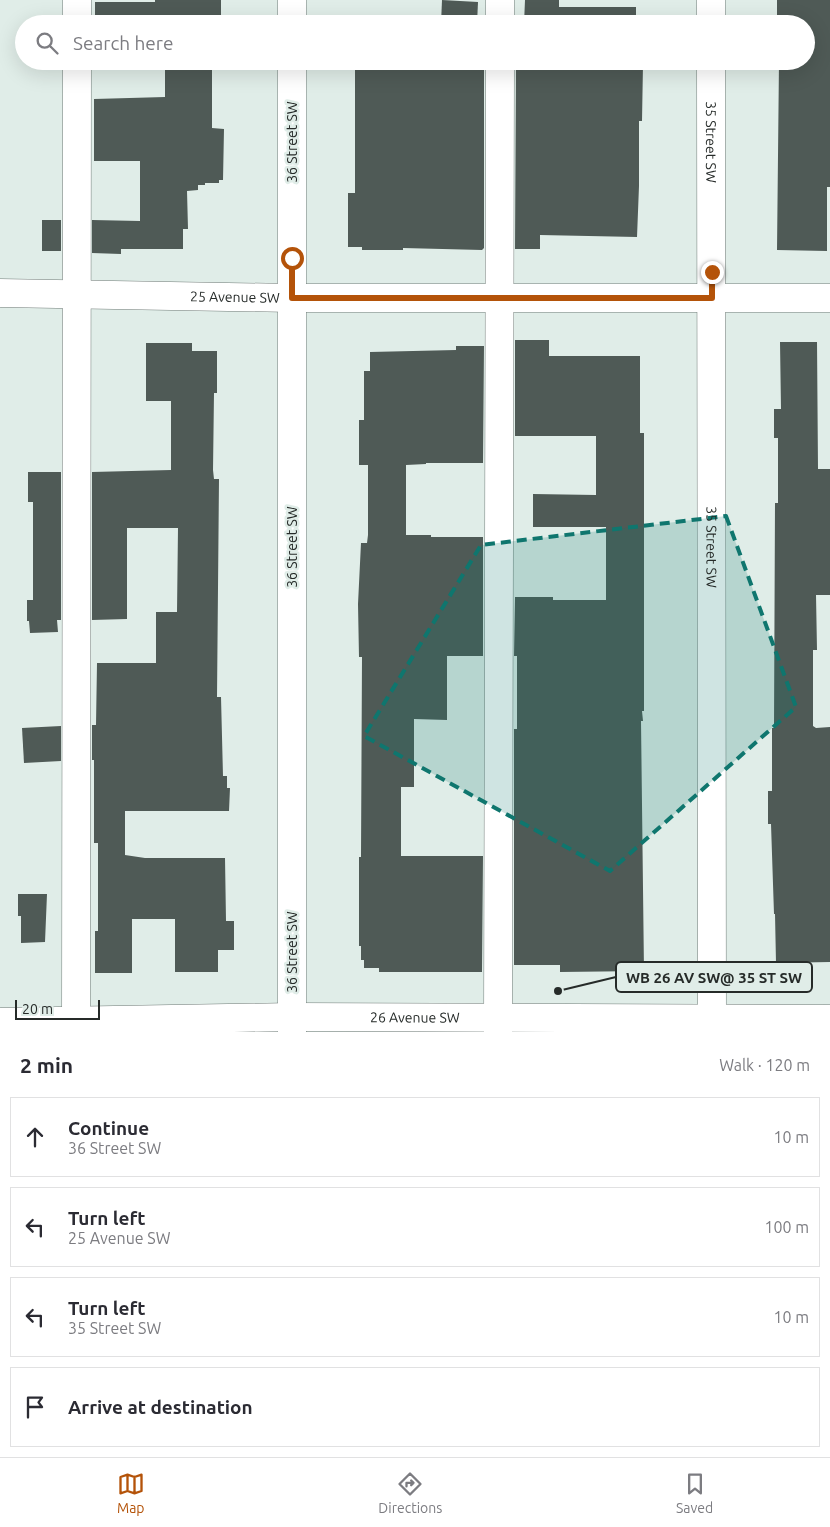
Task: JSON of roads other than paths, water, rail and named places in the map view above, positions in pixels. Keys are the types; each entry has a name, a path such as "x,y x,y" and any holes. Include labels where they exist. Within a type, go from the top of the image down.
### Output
{"street":[{"path":"76,0 76,15"},
{"path":"292,0 292,15"},
{"path":"500,0 500,15"},
{"path":"711,0 711,15"},
{"path":"76,70 76,1027"},
{"name":"36 Street SW","path":"292,70 292,1025"},
{"path":"498,1026 500,70"},
{"name":"35 Street SW","path":"712,70 712,1026"},
{"name":"25 Avenue SW","path":"0,293 292,298 830,298"},
{"name":"26 Avenue SW","path":"0,1022 76,1027 292,1025 712,1026 830,1020"}],"place":[{"name":"WB 26 AV SW@ 35 ST SW","path":"558,991"}]}
